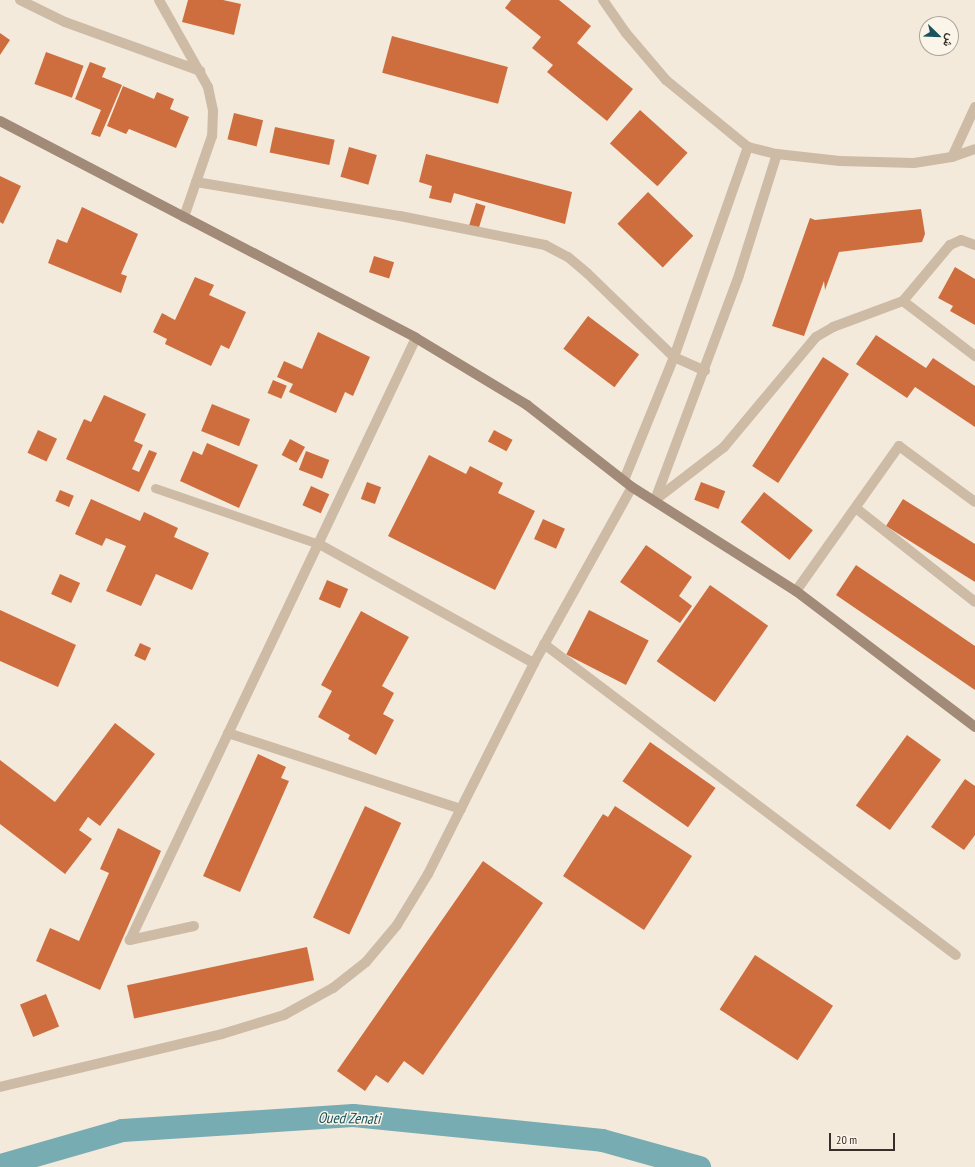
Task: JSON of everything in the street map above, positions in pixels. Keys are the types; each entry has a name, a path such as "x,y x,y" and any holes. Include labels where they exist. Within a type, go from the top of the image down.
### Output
{"main road":[{"path":"0,121 416,338 527,406 628,483 796,592 975,727"}],"street":[{"path":"20,0 65,22 200,71"},
{"path":"159,0 208,87 213,111 212,136 184,217"},
{"path":"603,0 626,33 666,80 748,147 777,154 840,161 907,162 952,157 975,149"},
{"path":"952,157 975,107"},
{"path":"0,1087 222,1034 284,1015 333,988 366,962 397,925 428,874 534,663 628,483 748,147"},
{"path":"655,500 705,371 739,275 777,154"},
{"path":"196,182 400,216 545,245 568,257 587,273 674,357 705,371"},
{"path":"655,500 724,447 816,337 833,327 903,301 950,245 961,240 975,245"},
{"path":"903,301 975,356"},
{"path":"194,926 130,940 416,338"},
{"path":"796,592 899,446 975,502"},
{"path":"856,509 975,602"},
{"path":"319,544 534,663"},
{"path":"544,644 956,955"},
{"path":"228,733 461,809"}],"lane":[{"path":"155,488 319,544"}],"building":[{"path":"188,0 223,0 241,4 234,35 182,22"},
{"path":"511,0 559,0 591,26 577,43 633,89 607,121 547,72 553,65 532,48 541,37 505,8"},
{"path":"0,33 10,40 0,55"},
{"path":"392,36 508,67 498,104 382,73"},
{"path":"46,52 84,66 72,98 34,84"},
{"path":"90,62 106,68 102,77 122,85 100,137 91,134 101,110 75,99"},
{"path":"123,86 154,99 157,92 174,99 170,109 189,117 176,148 129,129 126,134 107,126"},
{"path":"640,110 688,153 657,186 610,143"},
{"path":"234,113 263,120 257,146 227,139"},
{"path":"275,127 335,140 329,165 270,152"},
{"path":"349,147 377,155 368,185 340,177"},
{"path":"426,154 572,192 565,224 454,193 451,203 429,198 432,186 419,182"},
{"path":"0,176 21,186 3,224 0,222"},
{"path":"648,192 693,236 663,267 617,224"},
{"path":"476,203 486,206 478,231 468,228"},
{"path":"82,207 138,234 121,274 127,276 121,293 48,263 57,239 67,243"},
{"path":"921,209 925,234 922,242 839,252 825,290 824,281 804,336 772,326 810,218 815,220"},
{"path":"374,256 394,262 389,278 369,272"},
{"path":"955,267 975,279 975,325 950,311 953,306 938,298"},
{"path":"195,277 214,285 209,295 246,312 229,349 221,345 211,366 165,344 167,339 153,332 162,313 175,320"},
{"path":"588,316 639,355 614,387 563,349"},
{"path":"318,332 370,357 353,396 345,392 336,413 289,392 293,384 277,377 284,361 302,369"},
{"path":"876,335 926,368 933,358 975,386 975,427 915,387 907,398 856,364"},
{"path":"823,357 849,374 778,483 752,466"},
{"path":"273,380 287,386 281,399 268,393"},
{"path":"104,395 146,414 134,441 143,445 132,469 139,472 149,450 157,453 139,492 66,459 84,419 91,422"},
{"path":"212,404 250,419 239,446 201,431"},
{"path":"38,430 57,439 46,462 27,453"},
{"path":"494,430 513,440 506,451 488,441"},
{"path":"290,439 305,447 297,463 282,455"},
{"path":"207,443 258,465 239,508 180,481 193,451 202,455"},
{"path":"306,451 329,460 322,479 299,470"},
{"path":"429,455 466,474 470,466 503,483 498,493 535,511 495,590 388,536"},
{"path":"367,482 381,487 375,504 361,499"},
{"path":"701,482 725,491 718,509 694,500"},
{"path":"311,486 329,494 321,513 302,505"},
{"path":"60,490 74,496 69,507 55,501"},
{"path":"764,492 813,530 789,560 741,522"},
{"path":"91,499 140,521 144,512 178,528 174,537 209,553 192,590 156,574 141,606 106,591 126,546 106,538 102,546 75,534"},
{"path":"903,499 975,544 975,582 886,526"},
{"path":"543,519 565,529 556,549 534,539"},
{"path":"646,545 692,577 679,596 692,606 680,623 620,582"},
{"path":"856,565 975,646 975,690 836,595"},
{"path":"60,574 80,583 71,603 51,594"},
{"path":"327,580 348,589 340,608 319,599"},
{"path":"710,585 768,626 715,702 657,661"},
{"path":"0,610 76,645 58,687 0,661"},
{"path":"589,610 649,640 626,685 566,655"},
{"path":"361,611 409,637 382,686 394,693 383,714 394,720 376,755 348,739 350,735 318,717 332,691 321,685"},
{"path":"140,643 151,648 145,661 134,656"},
{"path":"115,723 155,754 100,826 88,817 79,830 92,839 65,874 0,824 0,760 55,802"},
{"path":"907,735 941,760 890,830 856,805"},
{"path":"650,742 716,788 688,827 622,781"},
{"path":"258,754 286,767 281,778 289,781 240,892 203,876"},
{"path":"965,779 975,786 975,835 964,850 931,827"},
{"path":"365,806 401,823 349,934 313,917"},
{"path":"615,806 692,856 644,930 563,876 603,814 608,817"},
{"path":"118,828 161,851 100,990 36,961 50,928 79,941 109,873 100,869"},
{"path":"483,861 543,903 423,1075 404,1061 388,1083 376,1075 365,1091 337,1071"},
{"path":"307,947 314,980 134,1019 127,985"},
{"path":"755,955 833,1006 798,1060 720,1010"},
{"path":"46,994 59,1026 33,1037 20,1004"}],"waterway":[{"name":"Oued Zenati","path":"0,1165 122,1130 353,1115 602,1140 699,1167"}]}
